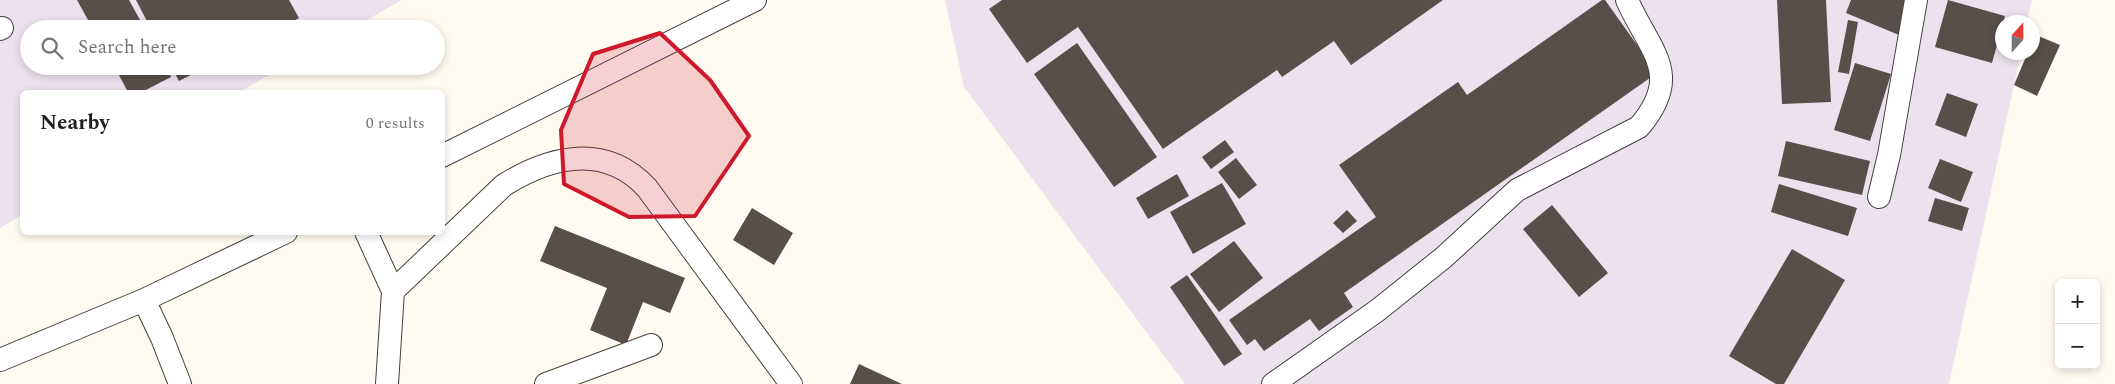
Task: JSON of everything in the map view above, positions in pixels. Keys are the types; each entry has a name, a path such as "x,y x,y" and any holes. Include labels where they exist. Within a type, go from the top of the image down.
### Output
{"street":[{"path":"445,155 755,0"},
{"path":"1273,384 1378,310 1443,258 1517,190 1639,128 1657,101 1661,89 1662,68 1627,0"},
{"path":"1879,198 1889,156 1916,0"},
{"path":"393,291 504,185 525,172 546,164 585,158 620,167 636,176 647,188 791,384"},
{"path":"0,360 144,300 280,235"},
{"path":"367,235 393,291 386,384"},
{"path":"144,300 180,384"},
{"path":"546,384 651,344"}],"highlighted area":[{"path":"660,33 710,80 749,136 695,216 629,217 564,184 561,130 593,54"}],"shaded area":[{"path":"0,0 402,0 367,20 20,20 20,75 269,75 243,90 20,90 20,216 0,228"},
{"path":"945,0 2032,0 2029,15 1995,15 1995,60 2019,60 1949,384 1185,384 964,87"}],"building":[{"path":"77,0 129,0 140,20 88,20"},
{"path":"136,0 289,0 299,18 295,20 146,20"},
{"path":"1002,0 1443,0 1351,65 1334,41 1282,77 1277,70 1163,149 1078,27 1027,63 989,9"},
{"path":"1602,0 1605,0 1657,73 1344,293 1353,307 1319,331 1310,319 1264,351 1255,339 1247,345 1229,320 1376,217 1339,165 1458,82 1467,95"},
{"path":"1777,0 1826,0 1831,102 1782,104"},
{"path":"1851,0 1913,0 1899,35 1846,13"},
{"path":"1948,0 2001,15 1995,15 1995,52 1992,63 1935,47"},
{"path":"1848,20 1858,22 1849,74 1838,72"},
{"path":"2040,37 2060,45 2037,96 2014,85 2025,60 2040,60"},
{"path":"1077,43 1157,157 1114,187 1034,74"},
{"path":"1855,63 1891,74 1870,141 1834,130"},
{"path":"119,75 170,75 171,77 146,90 127,90"},
{"path":"176,75 191,75 179,81"},
{"path":"1947,93 1978,104 1966,137 1935,125"},
{"path":"1225,140 1234,152 1211,169 1202,157"},
{"path":"1786,141 1870,161 1862,195 1778,176"},
{"path":"1236,158 1257,185 1239,199 1218,172"},
{"path":"1940,159 1973,172 1961,202 1928,188"},
{"path":"1177,174 1189,196 1148,219 1136,198"},
{"path":"1222,183 1246,224 1193,254 1170,212"},
{"path":"1779,184 1857,208 1848,236 1771,212"},
{"path":"1935,198 1969,208 1962,231 1928,221"},
{"path":"1552,205 1608,273 1579,297 1523,229"},
{"path":"752,208 793,233 774,265 733,240"},
{"path":"1347,210 1357,221 1343,233 1333,223"},
{"path":"555,226 685,278 670,313 643,302 626,345 590,330 607,288 540,261"},
{"path":"1234,241 1263,278 1219,312 1190,274"},
{"path":"1792,249 1845,280 1784,384 1776,384 1729,356"},
{"path":"1187,275 1242,354 1224,366 1170,287"},
{"path":"859,364 902,384 850,384"}]}
